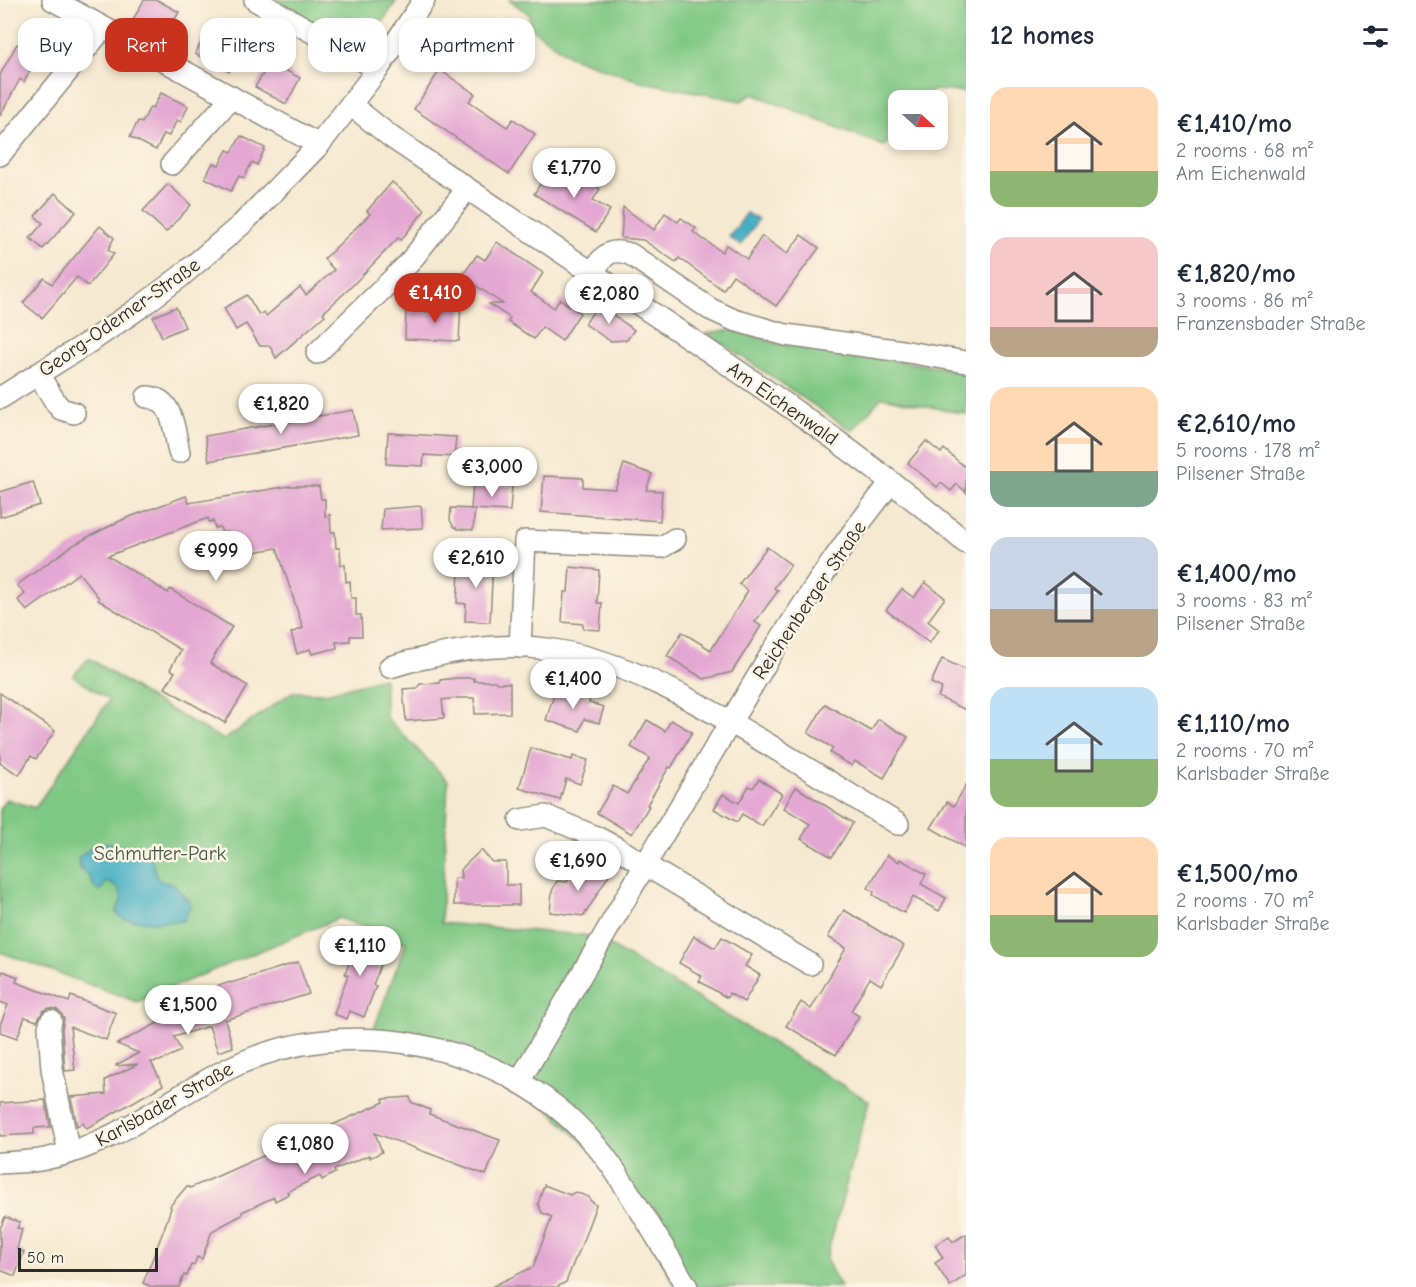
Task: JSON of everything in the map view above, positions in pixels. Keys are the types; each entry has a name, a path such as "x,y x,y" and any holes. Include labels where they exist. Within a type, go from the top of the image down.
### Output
{"street":[{"path":"53,0 319,145"},
{"path":"255,0 308,30"},
{"name":"Georg-Odemer-Straße","path":"387,56 424,0"},
{"path":"0,155 103,28"},
{"name":"Georg-Odemer-Straße","path":"0,398 112,327 187,272 242,224 319,145 376,72"},
{"path":"172,164 232,98"},
{"name":"Am Eichenwald","path":"351,105 392,137 467,189 822,429 966,543"},
{"path":"317,353 409,263 467,189"},
{"path":"592,273 604,256 611,251 621,251 630,254 710,309 734,320 786,335 902,351 966,363"},
{"path":"38,374 61,409 74,413"},
{"path":"147,397 154,397 166,405 179,452"},
{"name":"Reichenberger Straße","path":"519,1082 730,722 818,582 891,482"},
{"path":"520,647 525,541 662,547 675,538"},
{"path":"390,666 473,648 520,647 547,649 604,663 670,690 730,722 898,824"},
{"path":"520,820 546,816 596,837 810,964"},
{"path":"51,1021 49,1026 52,1069 69,1153"},
{"name":"Karlsbader Straße","path":"0,1162 45,1159 99,1142 203,1081 261,1054 318,1042 370,1039 433,1049 477,1063 519,1082 541,1095 575,1123 605,1157 654,1231 682,1285"}],"green space":[{"path":"270,0 397,0 385,18 308,18 308,21"},
{"path":"509,0 966,0 966,92 888,90 888,142 884,146 753,94 741,101 639,81 569,56 535,31 535,18 529,18 529,14"},
{"path":"734,330 780,344 966,371 966,414 882,397 852,431 707,333"},
{"name":"Schmutter-Park","path":"89,658 151,699 224,740 292,692 326,693 384,678 386,717 448,781 441,923 583,935 602,941 869,1101 826,1259 840,1287 676,1287 618,1176 519,1082 370,1039 406,943 339,918 137,1002 0,952 0,808 6,799 35,808 109,700 73,676"}],"water":[{"path":"747,213 758,220 741,245 729,237"},
{"path":"108,843 148,854 153,862 156,877 162,882 174,884 191,904 183,921 152,922 124,919 116,913 122,898 118,888 107,881 100,891 95,889 89,876 80,868 78,858 95,845"}],"building":[{"path":"144,0 157,0 179,12 176,18 134,18"},
{"path":"17,44 18,72 29,72 24,82 20,79 0,116 0,75"},
{"path":"200,45 200,57 195,54"},
{"path":"264,72 289,72 300,78 286,104 255,87"},
{"path":"439,72 443,72 475,94 469,101 507,127 513,119 535,134 509,174 414,109"},
{"path":"161,93 188,106 181,122 177,120 169,136 164,134 156,150 130,137 138,121 142,123 150,107 153,108"},
{"path":"241,136 265,148 257,165 252,162 244,178 239,176 231,191 205,178 213,163 219,165 227,150 232,152"},
{"path":"548,171 569,185 575,173 600,189 593,200 610,210 596,232 534,194"},
{"path":"392,182 425,210 401,240 398,238 323,313 325,315 276,358 270,346 260,346 246,324 236,330 224,308 247,295 259,315 264,312 266,316 300,287 306,295 334,270 324,259 370,214 367,211"},
{"path":"168,184 191,205 166,232 143,211"},
{"path":"55,193 76,212 43,249 30,238 43,223 35,216"},
{"path":"623,207 654,230 665,213 678,222 681,218 696,228 693,232 722,252 726,245 747,259 762,236 787,254 801,235 819,248 776,306 733,275 723,290 679,258 676,262 643,240 621,238"},
{"path":"100,226 114,238 108,250 114,254 88,286 77,277 42,318 23,303 44,278 52,284"},
{"path":"497,242 543,273 531,292 554,308 560,299 580,313 562,341 542,327 534,339 508,322 510,318 489,304 503,304 462,276 477,255 485,260"},
{"path":"439,302 461,303 459,341 405,339 406,311 438,312"},
{"path":"598,304 634,330 627,340 610,341 585,324"},
{"path":"176,307 185,327 162,337 153,317"},
{"path":"353,410 358,435 209,461 205,436"},
{"path":"388,433 456,437 454,457 424,455 423,466 386,464"},
{"path":"926,441 941,453 944,449 966,468 966,492 957,484 951,491 941,483 937,487 908,463"},
{"path":"624,464 652,474 646,490 662,491 660,521 541,512 544,476 583,478 583,487 615,489"},
{"path":"33,482 40,505 0,517 0,492"},
{"path":"473,484 512,486 510,511 471,509"},
{"path":"289,486 319,486 321,499 325,499 325,516 330,515 331,532 335,532 336,548 340,548 341,565 345,565 346,582 350,581 351,598 356,598 356,615 361,615 362,636 350,636 350,641 336,642 337,648 312,654 310,649 297,654 291,633 303,628 277,548 236,555 235,551 231,552 227,532 222,533 220,527 215,528 213,521 209,522 208,518 108,556 168,593 170,589 232,627 210,663 248,686 225,723 165,688 175,672 170,669 181,650 98,600 99,598 79,573 27,611 18,600 25,594 17,585 72,546 124,519 186,496 189,503"},
{"path":"421,506 423,528 381,530 383,509"},
{"path":"451,508 475,509 473,530 458,529 453,526 450,520"},
{"path":"767,547 791,565 774,588 778,591 755,622 761,626 732,672 704,679 667,656 682,632 711,650 748,591 739,584"},
{"path":"460,558 493,560 490,622 465,621 466,604 457,603"},
{"path":"570,567 599,570 597,603 602,603 600,630 583,629 583,624 562,622 564,592 568,592"},
{"path":"925,582 945,598 928,621 939,630 929,643 886,610 902,589 914,598"},
{"path":"942,659 966,670 966,710 938,697 942,688 931,683"},
{"path":"457,678 510,683 510,713 475,714 474,698 458,698 442,700 444,718 406,721 403,689 417,688 420,684 440,683 440,680"},
{"path":"556,688 590,698 589,703 604,707 599,723 584,719 580,731 546,720"},
{"path":"0,693 55,731 36,759 31,756 19,775 0,763"},
{"path":"825,704 871,731 878,719 908,737 884,778 855,761 852,766 830,753 833,748 808,733"},
{"path":"647,720 665,731 671,720 692,732 671,768 669,767 632,834 597,813 613,786 627,794 650,758 631,747"},
{"path":"531,748 572,760 573,756 588,760 580,784 566,779 560,800 519,788"},
{"path":"759,779 782,794 762,826 742,814 737,822 714,809 723,794 739,803 749,786 753,788"},
{"path":"966,785 966,848 931,828 947,802 954,806"},
{"path":"796,787 853,823 832,857 801,839 810,824 784,808"},
{"path":"481,850 492,862 506,862 506,885 519,885 519,905 454,905 454,878 461,878 460,870"},
{"path":"887,855 899,862 900,859 926,874 921,884 946,898 939,911 913,897 904,913 873,895 874,892 868,888"},
{"path":"592,862 610,873 584,916 550,912 552,891 557,881 567,882 573,872 582,877"},
{"path":"844,910 904,946 881,985 870,978 851,1011 859,1016 836,1055 786,1026 801,1002 811,1009 846,948 828,937"},
{"path":"361,930 377,936 373,947 385,952 373,985 376,986 364,1017 350,1011 347,1019 334,1014"},
{"path":"694,936 715,948 722,937 752,955 745,966 760,975 744,1002 729,993 727,998 699,981 702,976 679,963"},
{"path":"298,962 309,994 225,1020 233,1047 218,1052 209,1026 174,1037 181,1051 160,1061 151,1062 163,1085 93,1125 86,1128 83,1123 77,1126 71,1097 106,1094 105,1080 138,1064 116,1066 139,1053 117,1044 166,1019 164,1015 184,1008 181,999"},
{"path":"3,971 18,977 16,982 69,1002 71,996 116,1013 106,1040 70,1027 75,1070 65,1071 62,1029 64,1019 56,1009 49,1008 43,1011 37,1021 25,1017 17,1038 0,1032 0,1025 8,1005 0,1002 0,979"},
{"path":"410,1097 411,1102 430,1110 429,1114 500,1140 486,1175 375,1133 382,1152 334,1170 335,1173 322,1180 320,1176 287,1192 289,1194 275,1201 274,1197 242,1212 242,1215 212,1231 202,1259 197,1257 187,1276 184,1275 179,1287 152,1287 143,1283 164,1229 170,1206 187,1186 190,1188 218,1176 384,1102 383,1099"},
{"path":"45,1100 50,1127 34,1128 34,1134 0,1136 0,1103"},
{"path":"544,1185 570,1195 575,1192 589,1197 596,1205 566,1282 557,1287 491,1287 533,1267 552,1217 542,1213 538,1204"},
{"path":"5,1217 20,1222 17,1228 22,1229 17,1249 24,1252 15,1276 0,1270 0,1229"},
{"path":"966,1234 966,1275 950,1286 935,1263 943,1258 935,1245 949,1237 953,1242"}]}
